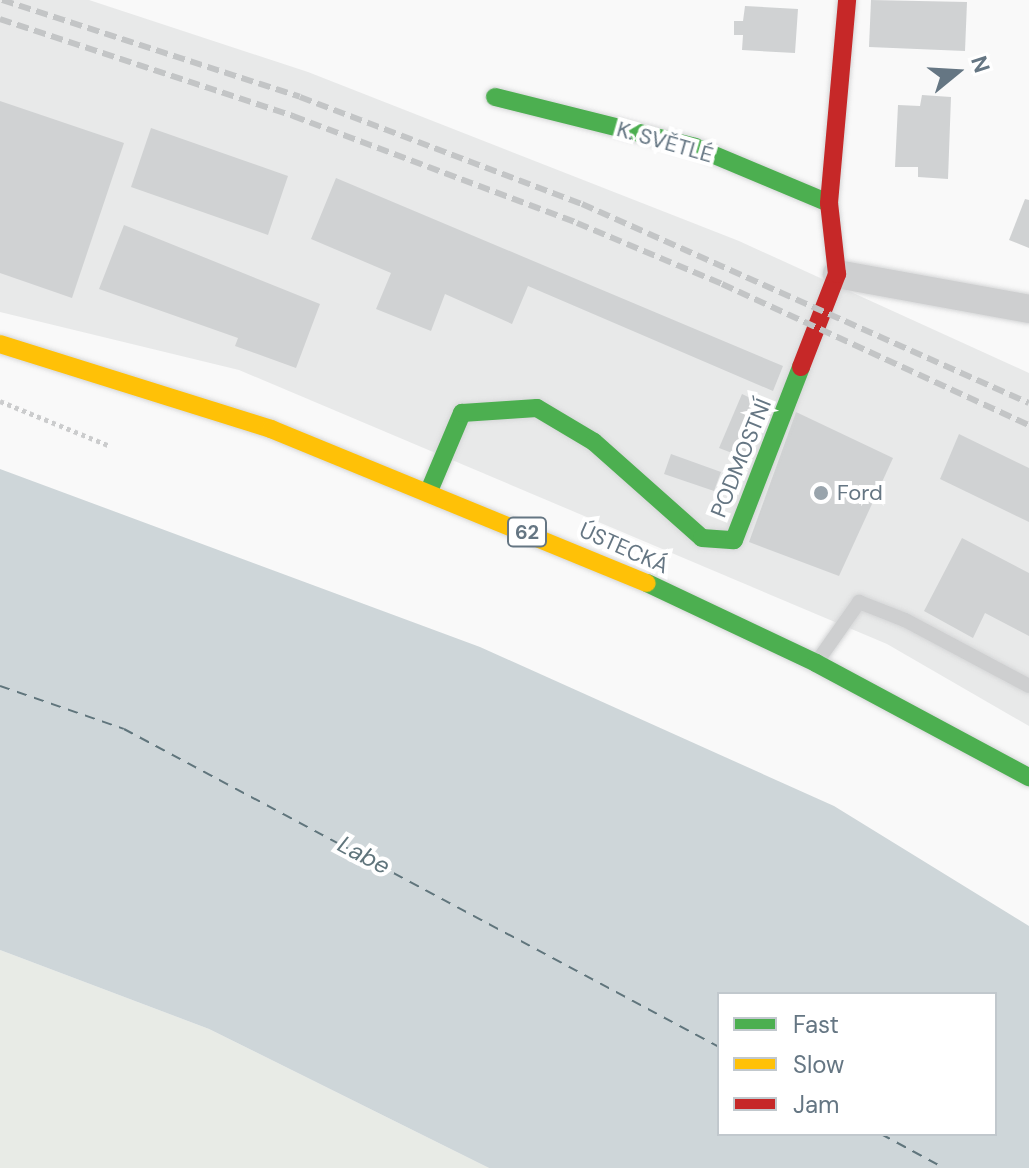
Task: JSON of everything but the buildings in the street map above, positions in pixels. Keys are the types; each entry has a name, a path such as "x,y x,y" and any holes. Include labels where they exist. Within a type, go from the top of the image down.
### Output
{"street":[{"name":"PODMOSTNÍ","path":"429,491 462,413 537,408 594,442 702,538 734,540 837,274 829,203 847,0"},
{"name":"K. SVĚTLÉ","path":"495,97 695,147 829,203"},
{"path":"837,274 1029,309"},
{"name":"ÚSTECKÁ","path":"0,344 271,429 623,572 816,663 1029,777"}],"lane":[{"path":"816,663 859,602 905,620 1029,686"}],"path":[{"path":"0,401 110,446"}],"shaded area":[{"path":"0,0 89,0 308,72 739,241 1029,373 1029,726 887,644 239,370 0,312"},
{"path":"0,950 209,1029 489,1168 0,1168"}],"water":[{"name":"Labe","path":"0,469 480,647 834,806 1029,926 1029,1168 489,1168 209,1029 0,950"}],"ferry route":[{"path":"0,686 124,729 717,1046"},
{"path":"885,1136 944,1168"}],"railway":[{"path":"2,0 300,97 582,204 1029,403"},
{"path":"0,19 293,116 577,223 722,284 1029,425"}],"traffic: fast":[{"path":"495,97 695,147 829,203"},
{"path":"429,491 462,413 537,408 594,442 702,538 734,540 801,367"},
{"path":"647,583 816,663 1029,777"}],"traffic: slow":[{"path":"0,344 271,429 647,583"}],"traffic: jam":[{"path":"801,367 837,274 829,203 847,0"}],"place":[{"name":"Ford","path":"821,493"}]}
